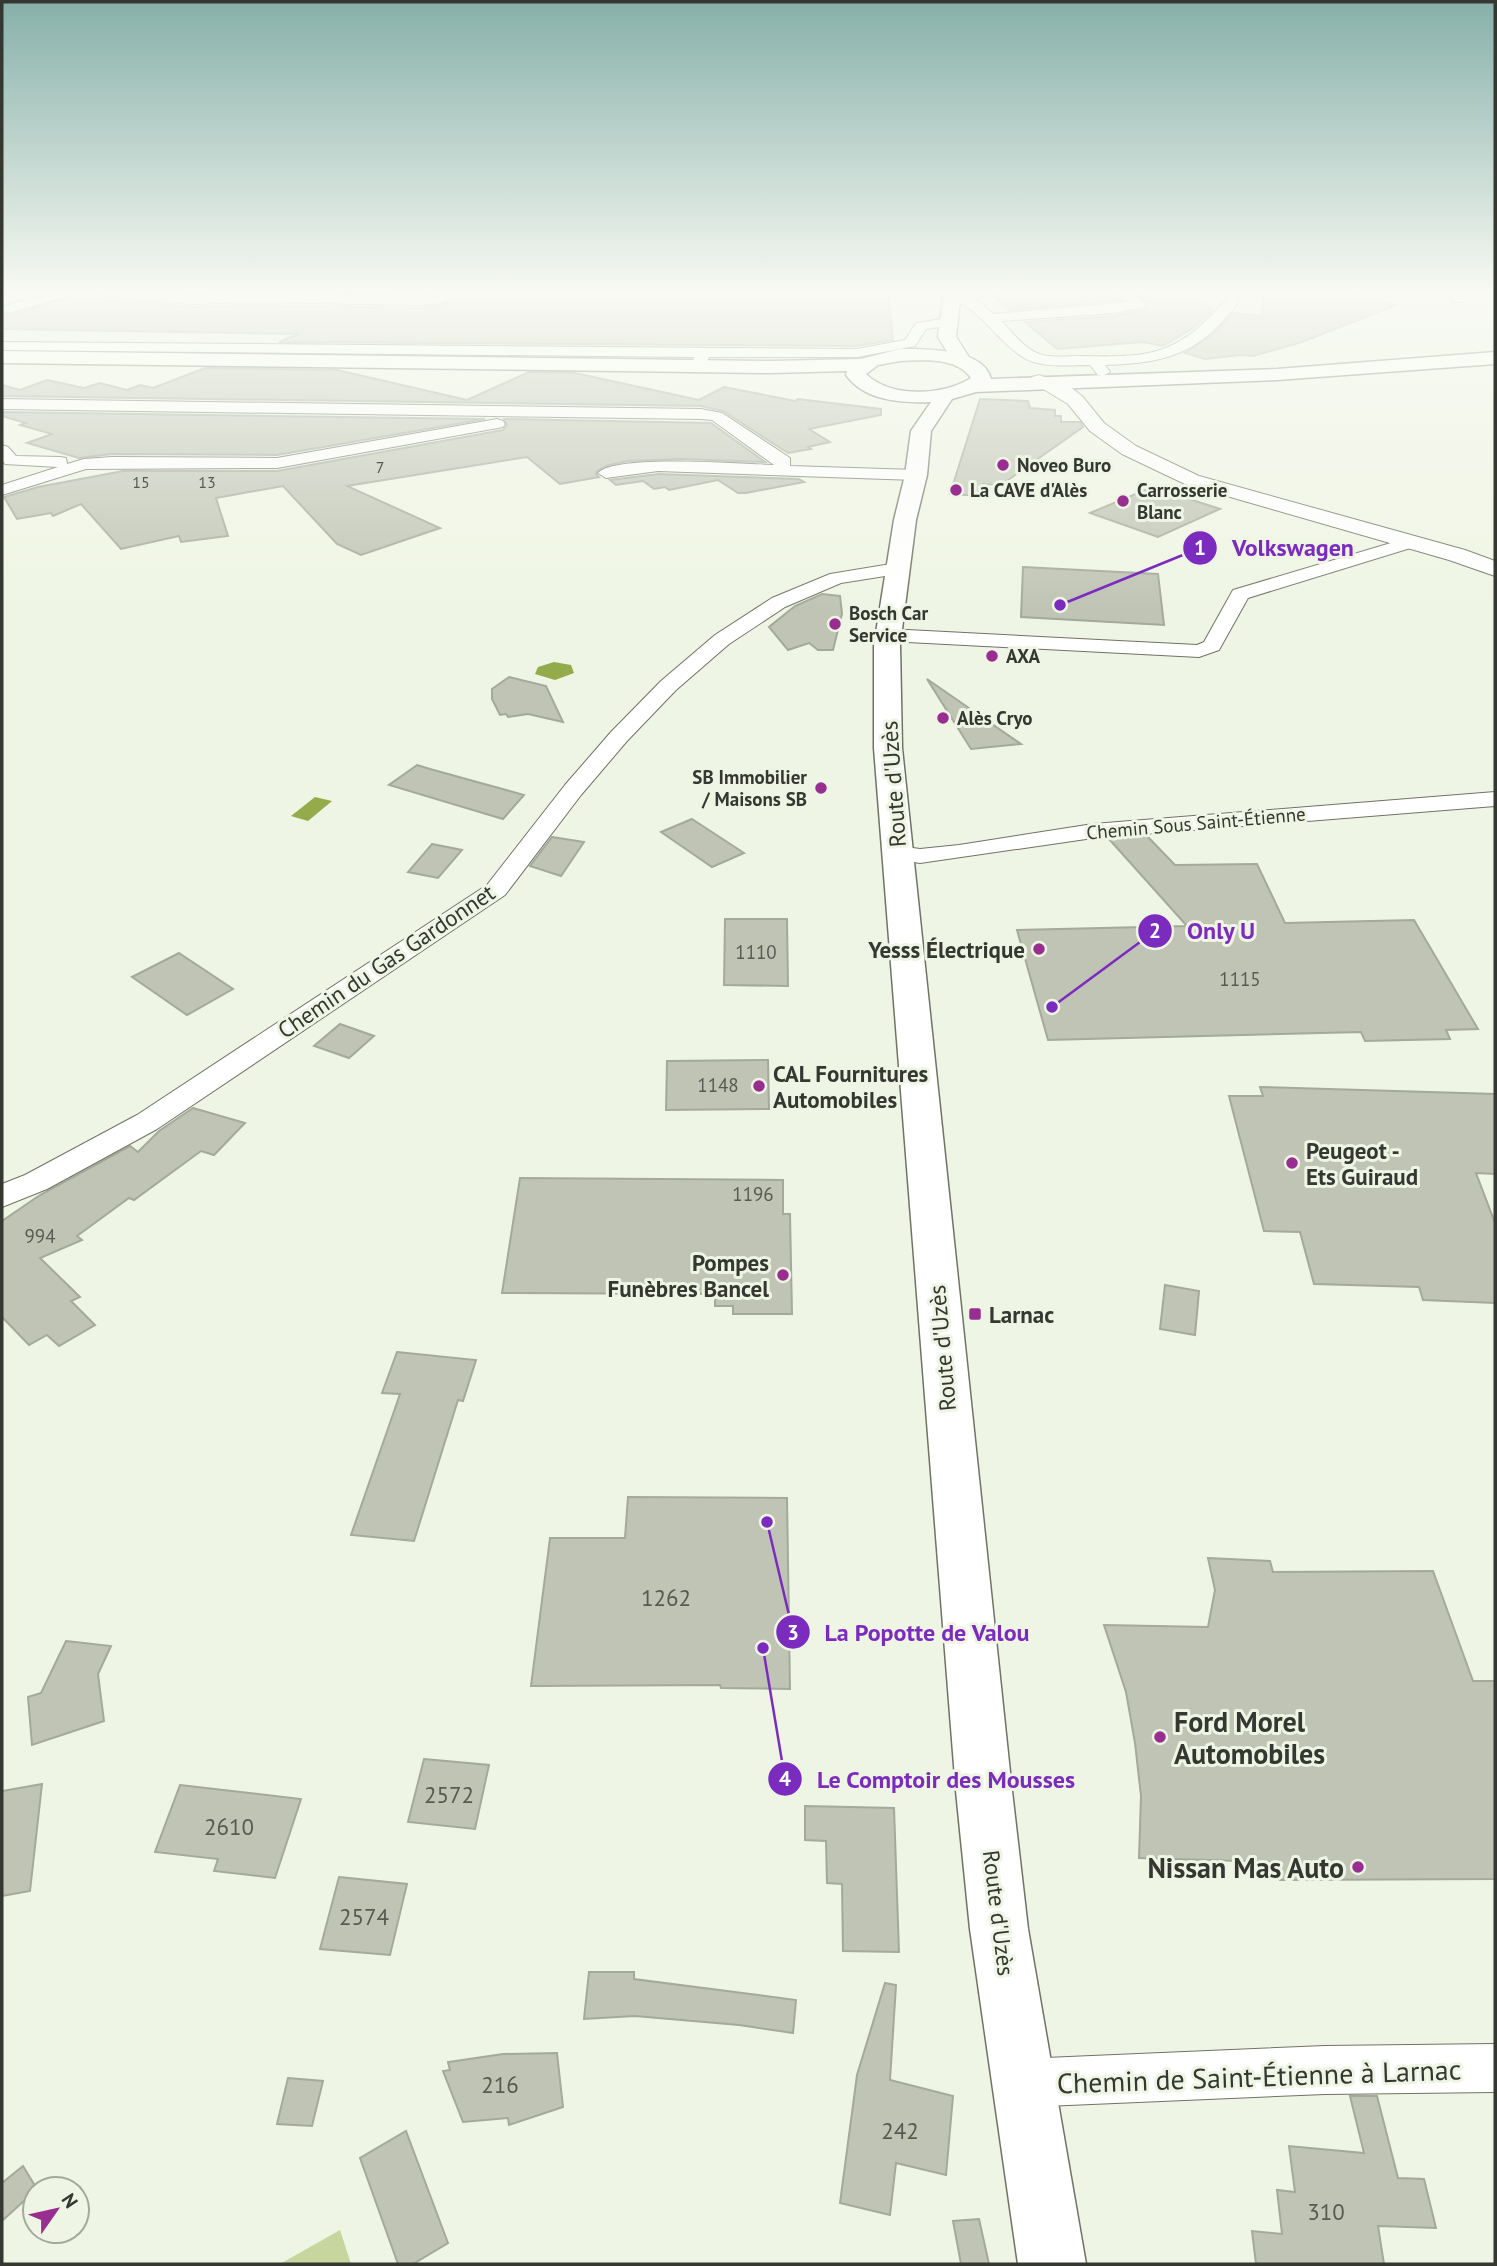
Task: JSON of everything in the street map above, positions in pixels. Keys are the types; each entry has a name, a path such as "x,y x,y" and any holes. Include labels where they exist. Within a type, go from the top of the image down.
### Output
{"main road":[{"path":"898,398 921,431"},
{"name":"Route d'Uzès","path":"943,398 921,431 897,569 888,635 888,748 999,1929 1052,2264"}],"street":[{"path":"1072,398 1097,427 1113,439 1152,462 1192,480 1411,542 1495,569"},
{"path":"2,404 566,411 716,416 782,466"},
{"path":"449,410 465,429"},
{"path":"6,455 84,464 277,463 566,411"},
{"path":"6,455 24,481"},
{"path":"2,490 84,464"},
{"path":"606,473 642,466 916,469"},
{"path":"888,635 1199,651 1212,646 1240,593 1411,542"},
{"name":"Chemin du Gas Gardonnet","path":"2,1196 147,1122 496,890 536,834 604,751 703,653 789,598 837,577 869,569 897,569"},
{"name":"Chemin Sous Saint-Étienne","path":"898,853 920,856 1093,831 1495,799"},
{"name":"Chemin de Saint-Étienne à Larnac","path":"1022,2082 1108,2083 1326,2070 1495,2068"}],"shaded area":[{"path":"554,662 571,665 574,673 555,680 535,674 538,667"},
{"path":"315,797 332,801 308,821 291,816"},
{"path":"340,2230 351,2264 280,2264"}],"building":[{"path":"124,398 457,398 467,400 472,398 689,398 699,400 703,398 779,398 881,409 881,415 809,429 830,442 788,453 723,411 701,406"},
{"path":"980,399 1028,401 1030,408 1055,410 1055,416 1061,416 1061,422 1080,422 1083,427 1001,485 983,484 981,496 950,494"},
{"path":"2,412 485,419 277,455 112,454 79,458 27,443 52,434 20,425 26,423 2,416"},
{"path":"504,419 711,423 765,462 681,459 628,461 597,471 599,477 560,484 527,457 347,486 440,528 361,555 337,544 283,486 216,498 228,536 181,542 179,536 121,549 81,504 53,516 51,513 17,519 4,497 38,487 123,471 277,471 503,430 507,425"},
{"path":"658,474 799,479 804,482 738,493 718,480 669,490 665,487 654,489 643,481 616,485 610,480"},
{"path":"1152,487 1220,509 1158,537 1090,513"},
{"path":"1023,567 1158,574 1164,625 1021,617"},
{"path":"822,594 840,596 842,614 833,650 818,650 809,643 788,650 769,627 795,606"},
{"path":"509,677 546,686 563,722 528,714 508,717 506,714 500,715 492,699 492,689"},
{"path":"927,679 1021,744 971,749"},
{"path":"417,765 524,795 503,819 389,785"},
{"path":"692,819 744,853 712,867 661,832"},
{"path":"1147,836 1175,865 1257,864 1285,923 1414,920 1478,1029 1446,1030 1450,1039 1365,1041 1361,1032 1048,1040 1017,930 1187,926 1109,839"},
{"path":"552,837 584,842 561,876 530,866"},
{"path":"432,844 462,850 438,878 408,872"},
{"path":"725,919 787,919 788,986 724,985"},
{"path":"179,953 233,989 187,1015 132,977"},
{"path":"340,1024 374,1036 349,1058 314,1046"},
{"path":"768,1060 769,1109 666,1110 667,1061"},
{"path":"1260,1087 1495,1094 1495,1174 1476,1173 1495,1223 1495,1303 1423,1300 1419,1287 1314,1284 1300,1232 1264,1231 1229,1096 1263,1096"},
{"path":"193,1108 245,1123 214,1155 201,1151 134,1200 129,1198 77,1236 82,1240 40,1258 80,1297 71,1301 95,1325 59,1346 47,1335 29,1345 2,1317 2,1221 40,1195 130,1146 138,1152 159,1131"},
{"path":"520,1178 783,1180 783,1214 790,1214 792,1314 733,1314 733,1306 715,1306 715,1294 502,1293"},
{"path":"1165,1285 1199,1291 1195,1335 1160,1329"},
{"path":"397,1352 476,1360 463,1401 458,1400 414,1541 351,1535 400,1394 382,1393"},
{"path":"628,1497 787,1498 790,1689 721,1688 720,1685 531,1686 550,1538 625,1538"},
{"path":"1208,1558 1270,1561 1273,1572 1433,1571 1473,1681 1495,1681 1495,1879 1280,1880 1276,1862 1139,1858 1141,1796 1135,1743 1126,1692 1104,1625 1208,1627 1215,1590"},
{"path":"66,1641 111,1646 98,1674 104,1721 32,1745 28,1697 41,1693"},
{"path":"424,1759 489,1765 475,1829 408,1822"},
{"path":"42,1784 30,1891 2,1896 2,1791"},
{"path":"180,1785 301,1799 275,1878 214,1871 218,1859 155,1852"},
{"path":"805,1806 894,1808 899,1952 843,1951 842,1884 827,1883 826,1841 805,1840"},
{"path":"339,1877 407,1884 390,1955 320,1949"},
{"path":"589,1972 634,1972 634,1979 796,2000 793,2033 739,2025 635,2016 584,2019"},
{"path":"885,1983 896,1985 890,2080 953,2096 946,2175 896,2163 890,2215 840,2203 857,2075"},
{"path":"557,2053 563,2107 509,2125 508,2118 463,2122 443,2071 450,2070 448,2062 503,2054"},
{"path":"288,2078 323,2081 312,2126 277,2124"},
{"path":"1350,2096 1377,2096 1398,2178 1424,2179 1436,2228 1378,2226 1384,2264 1256,2264 1252,2231 1282,2234 1277,2190 1295,2192 1289,2146 1364,2153"},
{"path":"406,2131 448,2243 413,2264 398,2264 360,2158"},
{"path":"23,2166 28,2175 21,2175 21,2204 2,2221 2,2183"},
{"path":"979,2219 989,2264 961,2264 953,2221"}],"place":[{"name":"Noveo Buro","path":"1003,465"},
{"name":"La CAVE d'Alès","path":"956,490"},
{"name":"Carrosserie Blanc","path":"1123,501"},
{"name":"Volkswagen","path":"1060,605"},
{"name":"Bosch Car Service","path":"835,624"},
{"name":"AXA","path":"992,656"},
{"name":"Alès Cryo","path":"943,718"},
{"name":"SB Immobilier / Maisons SB","path":"821,788"},
{"name":"Yesss Électrique","path":"1039,949"},
{"name":"Only U","path":"1052,1007"},
{"name":"CAL Fournitures Automobiles","path":"759,1086"},
{"name":"Peugeot - Ets Guiraud","path":"1292,1163"},
{"name":"Pompes Funèbres Bancel","path":"783,1275"},
{"name":"Larnac","path":"975,1314"},
{"name":"La Popotte de Valou","path":"767,1522"},
{"name":"Le Comptoir des Mousses","path":"763,1648"},
{"name":"Ford Morel Automobiles","path":"1160,1737"},
{"name":"Nissan Mas Auto","path":"1358,1867"}]}
